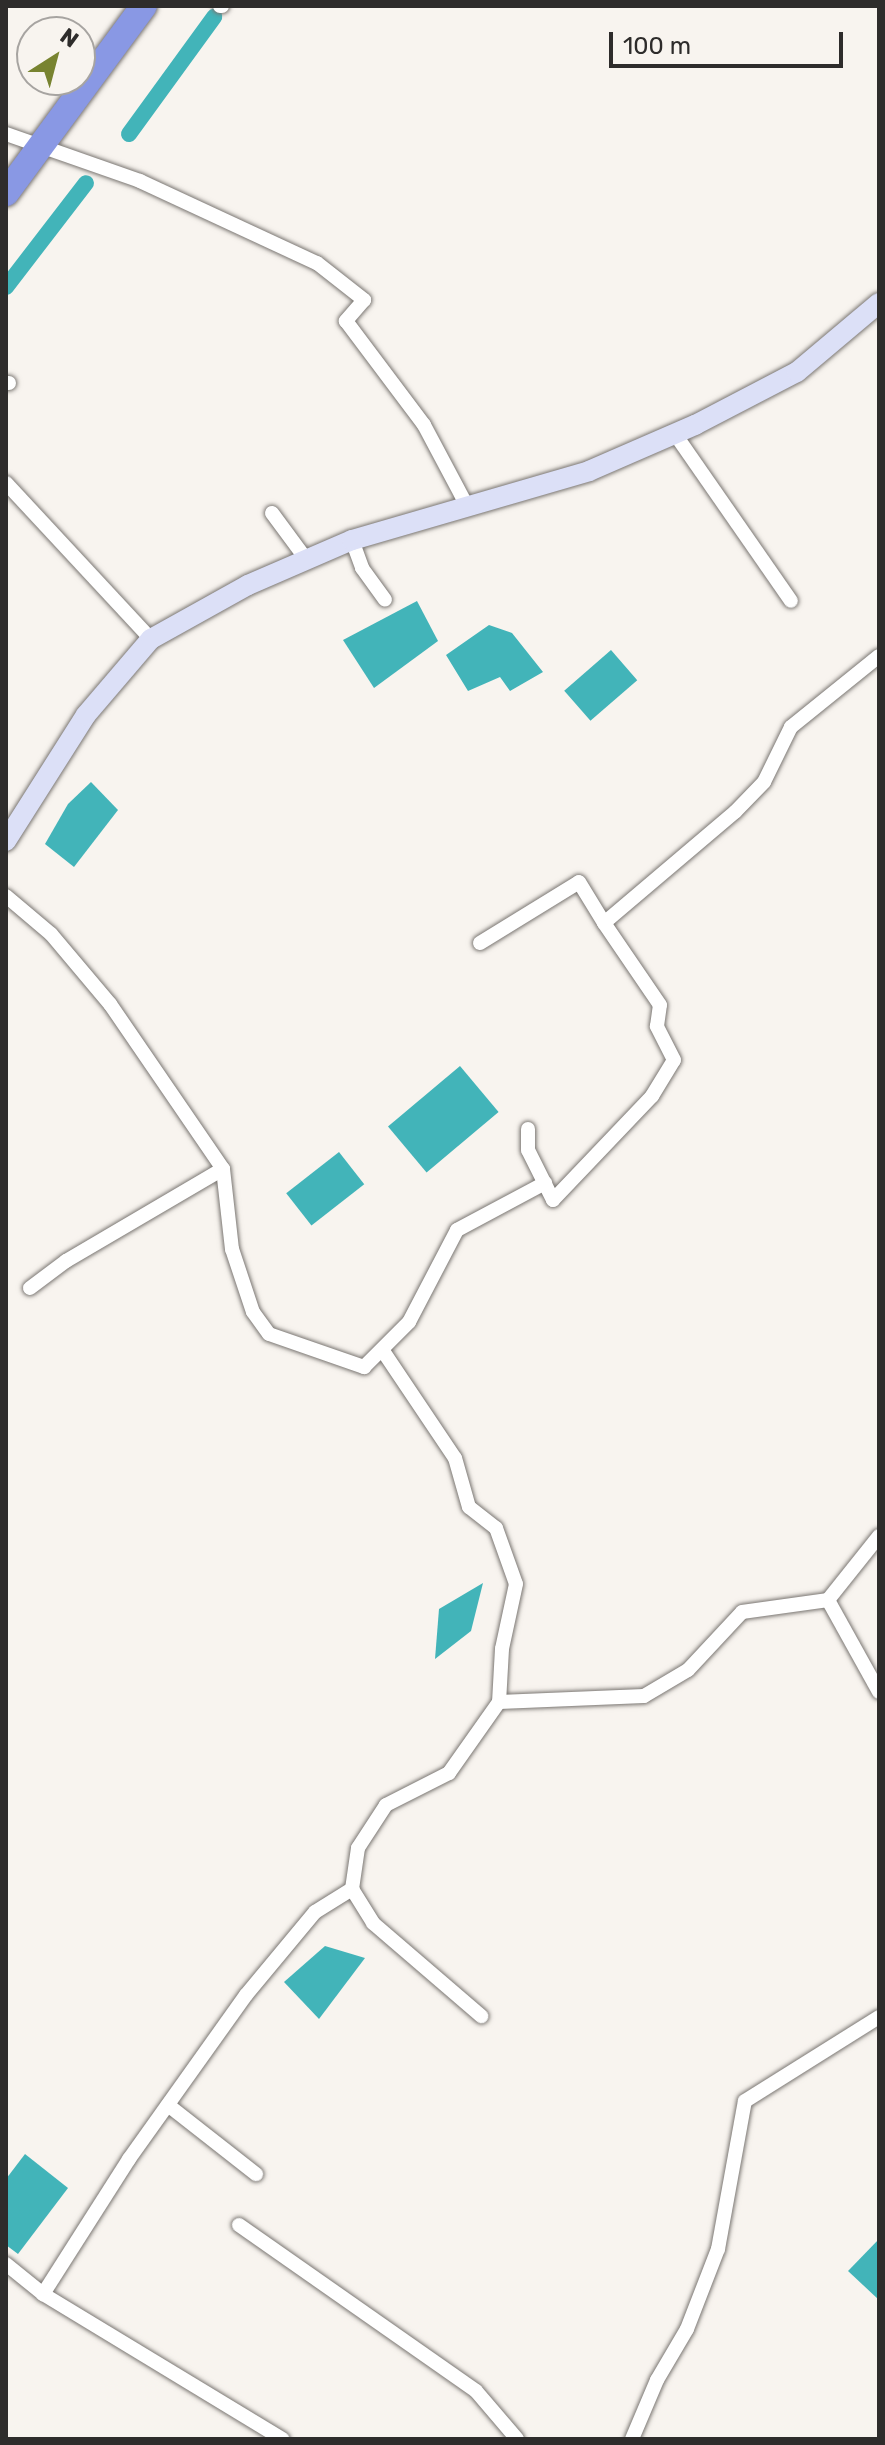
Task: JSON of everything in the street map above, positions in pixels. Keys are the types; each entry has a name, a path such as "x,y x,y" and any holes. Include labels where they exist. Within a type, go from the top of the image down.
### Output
{"highway":[{"path":"6,193 144,6"}],"street":[{"path":"6,134 140,181 317,263 364,300 346,321 424,425 467,506"},
{"path":"6,841 86,715 151,639 306,559 352,540 589,471 675,434 797,372 879,303"},
{"path":"675,434 791,601"},
{"path":"6,483 151,639"},
{"path":"272,513 306,559"},
{"path":"352,540 362,568 385,600"},
{"path":"604,923 735,812 764,782 791,727 879,656"},
{"path":"480,943 579,882 604,923 640,969 660,1005 657,1026 674,1060 652,1096 553,1200 528,1150 528,1129"},
{"path":"6,896 51,934 110,1004 223,1169 232,1249 253,1312 269,1334 364,1367 409,1322 457,1230 545,1183"},
{"path":"30,1288 223,1169"},
{"path":"383,1351 455,1458 469,1507 496,1528 516,1584 502,1649 499,1702 449,1773 386,1805 358,1848 352,1889 373,1923 481,2016"},
{"path":"499,1702 644,1696 688,1670 742,1612 828,1600 879,1536"},
{"path":"828,1600 879,1692"},
{"path":"43,2294 168,2105 246,1995 315,1912 352,1889"},
{"path":"632,2439 657,2380 687,2329 718,2249 745,2101 879,2017"},
{"path":"168,2105 256,2174"},
{"path":"239,2225 476,2391 517,2439"},
{"path":"6,2264 43,2294 282,2439"}],"water":[{"path":"417,601 438,641 374,688 343,640"},
{"path":"489,625 512,633 543,672 510,691 500,677 468,691 446,655"},
{"path":"611,650 637,680 590,721 564,691"},
{"path":"91,782 118,810 74,867 45,844 68,804"},
{"path":"460,1066 499,1112 427,1172 388,1126"},
{"path":"339,1152 364,1184 311,1226 286,1193"},
{"path":"483,1583 471,1631 435,1659 439,1609"},
{"path":"325,1946 365,1958 319,2019 284,1982"},
{"path":"25,2154 68,2188 18,2254 6,2245 6,2179"},
{"path":"879,2239 879,2300 848,2271"}],"waterway":[{"path":"129,134 214,17"},
{"path":"6,287 86,183"}]}
